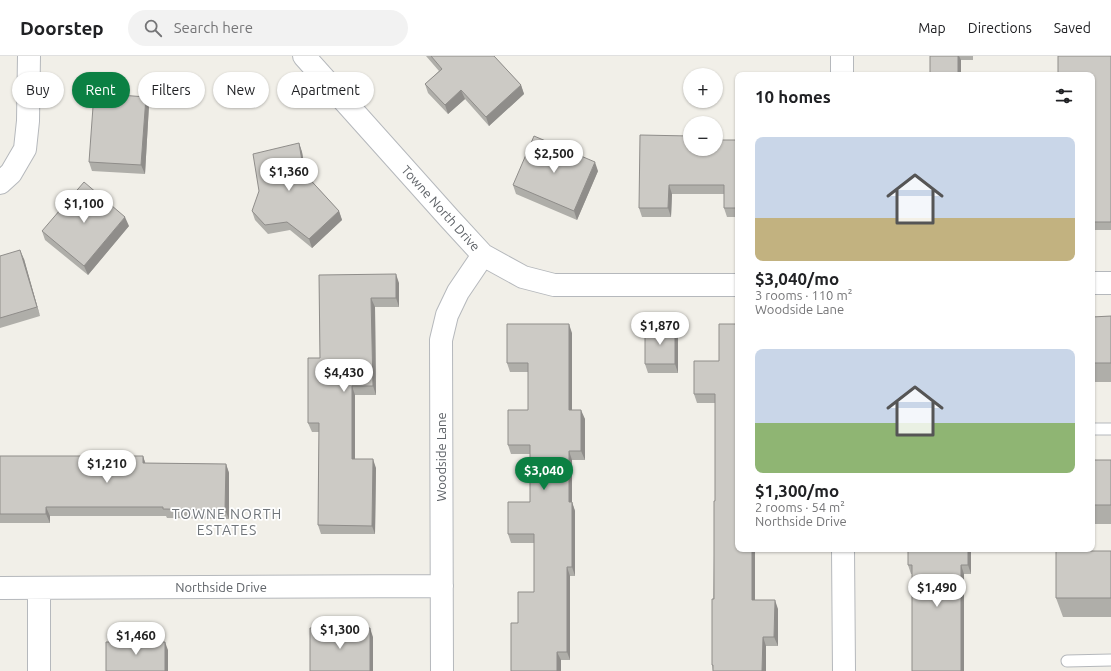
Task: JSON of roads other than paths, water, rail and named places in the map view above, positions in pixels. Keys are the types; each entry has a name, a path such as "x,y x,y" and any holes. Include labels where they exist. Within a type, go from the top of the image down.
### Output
{"street":[{"path":"0,183 11,173 25,149 28,121 29,56"},
{"name":"Towne North Drive","path":"304,56 483,255 523,277 554,285 735,285"},
{"path":"842,56 842,72"},
{"name":"Woodside Lane","path":"442,671 441,340 447,315 458,292 483,255"},
{"path":"1095,283 1111,283"},
{"path":"843,552 844,671"},
{"name":"Northside Drive","path":"0,588 442,586"},
{"path":"39,589 39,671"}],"lane":[{"path":"1095,429 1111,429"},
{"path":"1067,661 1111,660"}],"district":[{"name":"TOWNE NORTH ESTATES","path":"227,522"}]}
